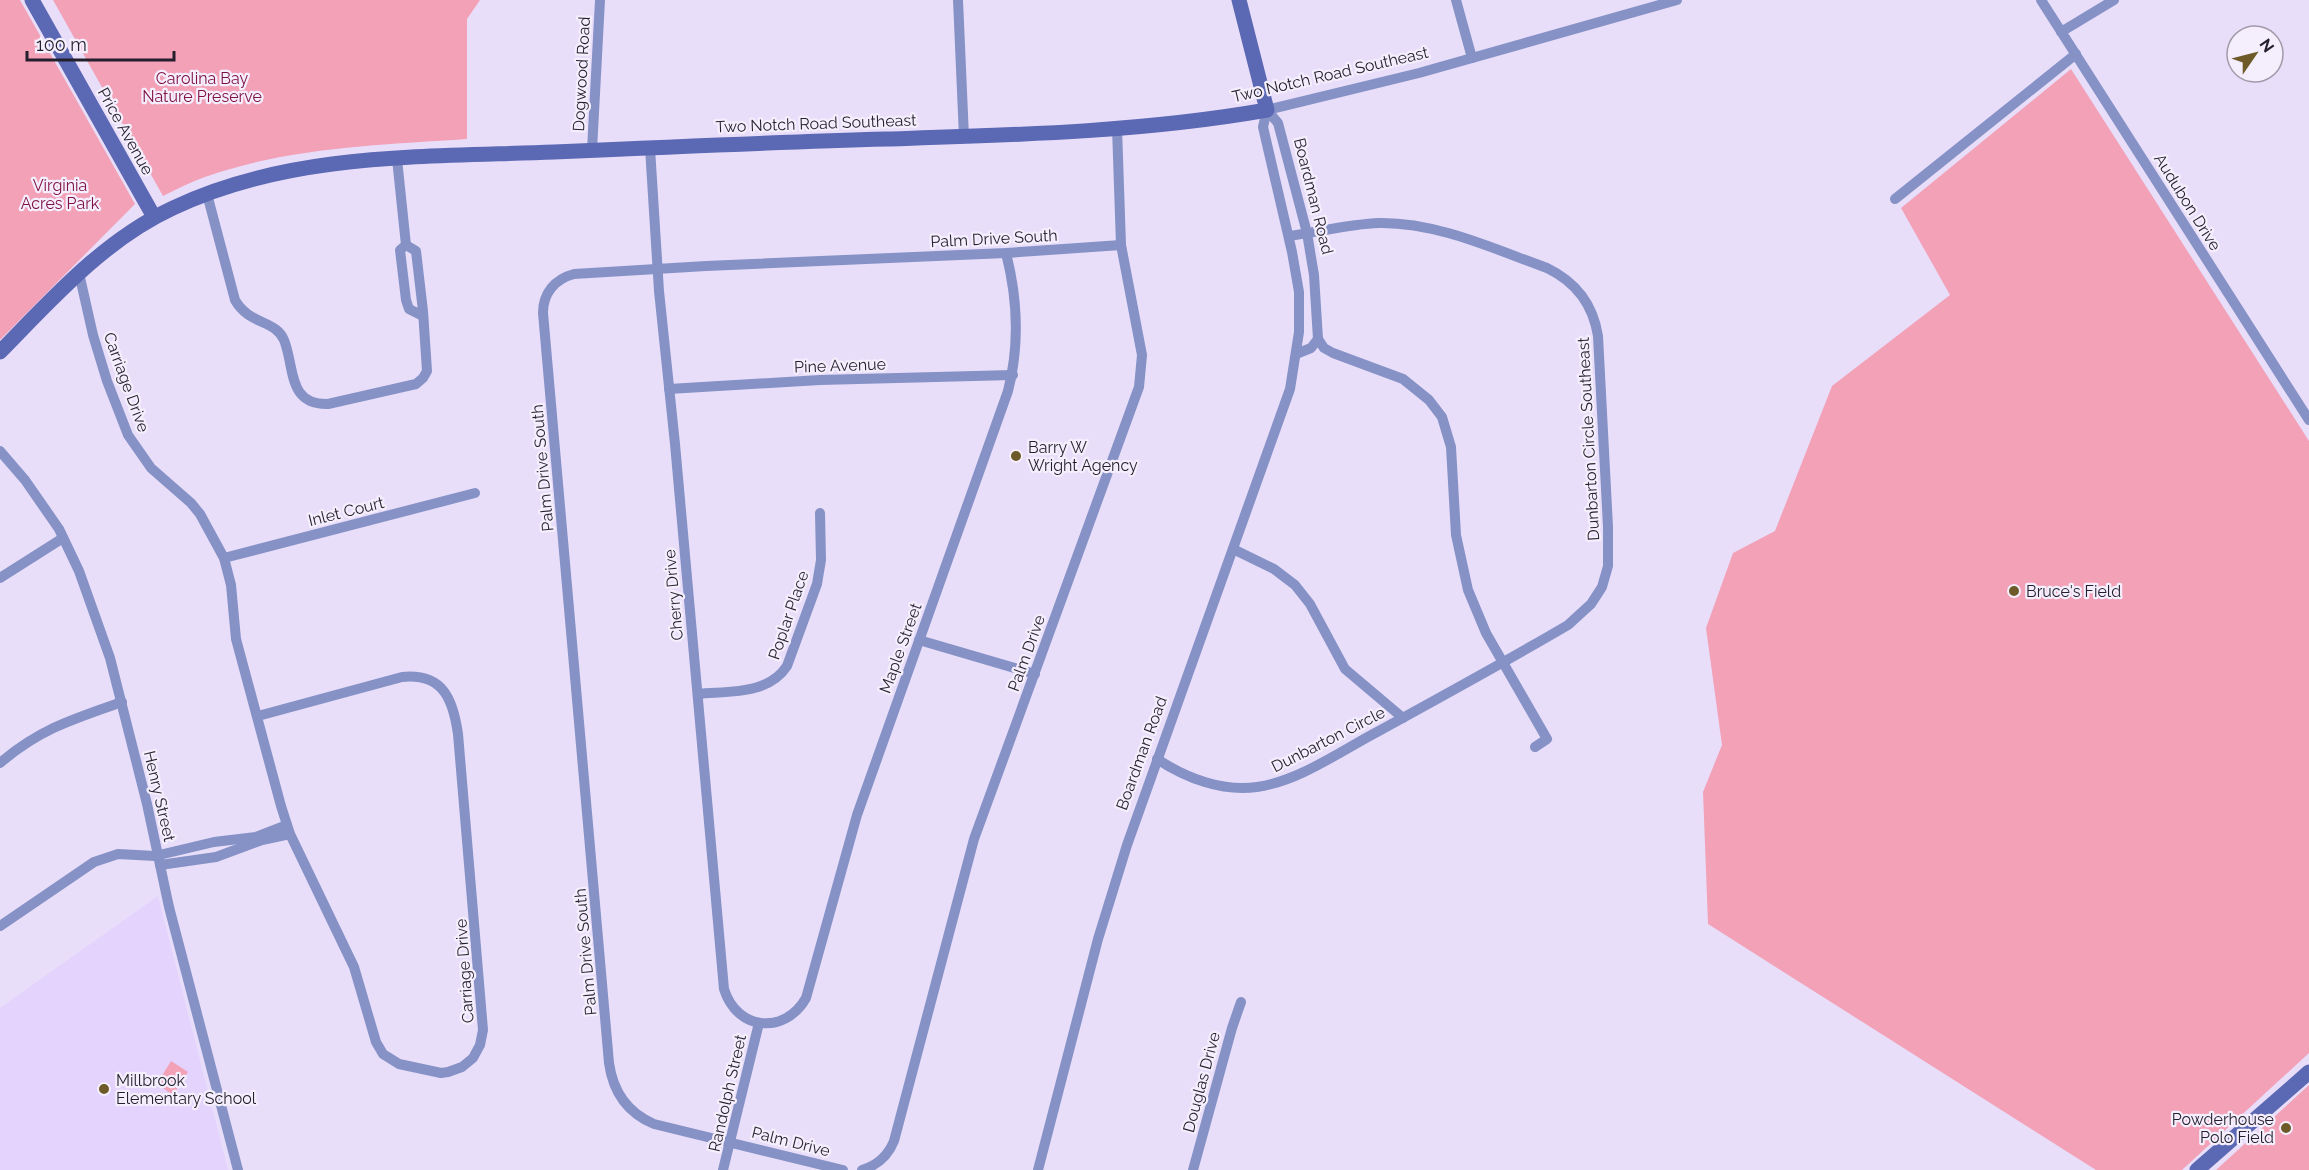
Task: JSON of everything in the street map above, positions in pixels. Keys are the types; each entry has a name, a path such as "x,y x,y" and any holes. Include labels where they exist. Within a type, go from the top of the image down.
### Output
{"street":[{"name":"Price Avenue","path":"32,0 154,217"},
{"name":"Dogwood Road","path":"592,150 600,0"},
{"path":"958,0 964,136"},
{"name":"Boardman Road","path":"1239,0 1267,110 1278,123 1307,233 1314,275 1318,339"},
{"path":"1456,0 1472,58"},
{"name":"Two Notch Road Southeast","path":"0,352 79,273 117,241 154,217 237,183 282,173 397,159 964,136 1118,128 1201,120 1267,110 1419,73 1677,0"},
{"name":"Audubon Drive","path":"2042,0 2309,420"},
{"path":"2061,32 2114,0"},
{"path":"1895,199 2076,54"},
{"name":"Boardman Road","path":"1038,1170 1100,932 1125,851 1290,389 1299,332 1299,292 1289,236 1263,127 1267,110"},
{"name":"Palm Drive","path":"862,1170 880,1161 890,1150 894,1141 974,839 1139,387 1142,355 1121,245 1118,128"},
{"name":"Cherry Drive","path":"650,148 657,268 724,989 734,1008 745,1017 759,1023"},
{"path":"397,159 406,245"},
{"path":"207,194 240,309 251,318 277,329 284,339 297,391 315,405 416,384 427,371 416,251 406,245"},
{"name":"Dunbarton Circle Southeast","path":"1289,236 1380,223 1411,225 1441,232 1554,272 1578,290 1594,316 1598,336 1608,527 1606,577 1592,604 1577,619 1503,663"},
{"path":"406,245 400,250 406,300 409,309 423,315"},
{"name":"Palm Drive South","path":"731,1142 654,1124 640,1117 621,1098 610,1073 543,313 544,299 551,287 568,276 657,268 1006,253 1121,245"},
{"name":"Maple Street","path":"759,1023 773,1023 787,1018 798,1010 806,998 857,815 1013,375 1016,357 1016,309 1006,253"},
{"name":"Carriage Drive","path":"79,273 107,381 128,435 151,468 191,503 200,514 224,558 231,585 236,639 288,830 354,967 373,1036 379,1048 388,1058 399,1064 441,1073 455,1070 468,1063 480,1045 483,1030 458,734 455,710 449,697 439,686 425,678 402,677 258,716"},
{"path":"1296,354 1311,348 1318,339 1324,348 1333,353 1394,375 1413,385 1442,417 1451,447 1455,525 1463,572 1475,608 1503,663 1547,739 1535,747"},
{"name":"Pine Avenue","path":"669,389 820,380 1013,375"},
{"name":"Henry Street","path":"0,451 40,500 63,537 88,592 110,658 186,972 238,1170"},
{"name":"Inlet Court","path":"224,558 475,493"},
{"name":"Poplar Place","path":"698,694 759,688 772,682 787,666 817,584 820,560 820,513"},
{"path":"0,578 63,537"},
{"path":"1233,549 1274,569 1295,585 1310,603 1345,669 1403,718"},
{"path":"919,640 1035,674"},
{"name":"Dunbarton Circle","path":"1157,759 1177,771 1226,787 1256,787 1288,779 1503,663"},
{"path":"0,764 25,743 52,727 122,702"},
{"path":"0,926 101,858 117,854 159,860 216,857 288,830"},
{"name":"Douglas Drive","path":"1193,1170 1241,1002"},
{"name":"Randolph Street","path":"723,1170 759,1023"},
{"path":"2197,1170 2309,1072"},
{"name":"Palm Drive","path":"731,1142 843,1170"}],"shaded area":[{"name":"Millbrook Elementary School","path":"158,896 228,1170 0,1170 0,1008"}],"green space":[{"name":"Virginia Acres Park","path":"0,0 20,0 135,204 0,340"},
{"name":"Carolina Bay Nature Preserve","path":"53,0 480,0 467,19 467,139 335,149 269,159 205,177 163,196"},
{"name":"Bruce's Field","path":"2071,69 2309,441 2309,1053 2182,1170 2096,1170 1708,924 1703,792 1722,745 1706,628 1733,553 1775,531 1832,386 1950,295 1901,208"},
{"path":"171,1061 188,1072 173,1095 157,1084"},
{"name":"Powderhouse Polo Field","path":"2309,1085 2309,1170 2216,1170"}],"place":[{"name":"Barry W Wright Agency","path":"1016,456"},
{"name":"Bruce's Field","path":"2014,591"},
{"name":"Millbrook Elementary School","path":"104,1089"},
{"name":"Powderhouse Polo Field","path":"2286,1128"}]}
